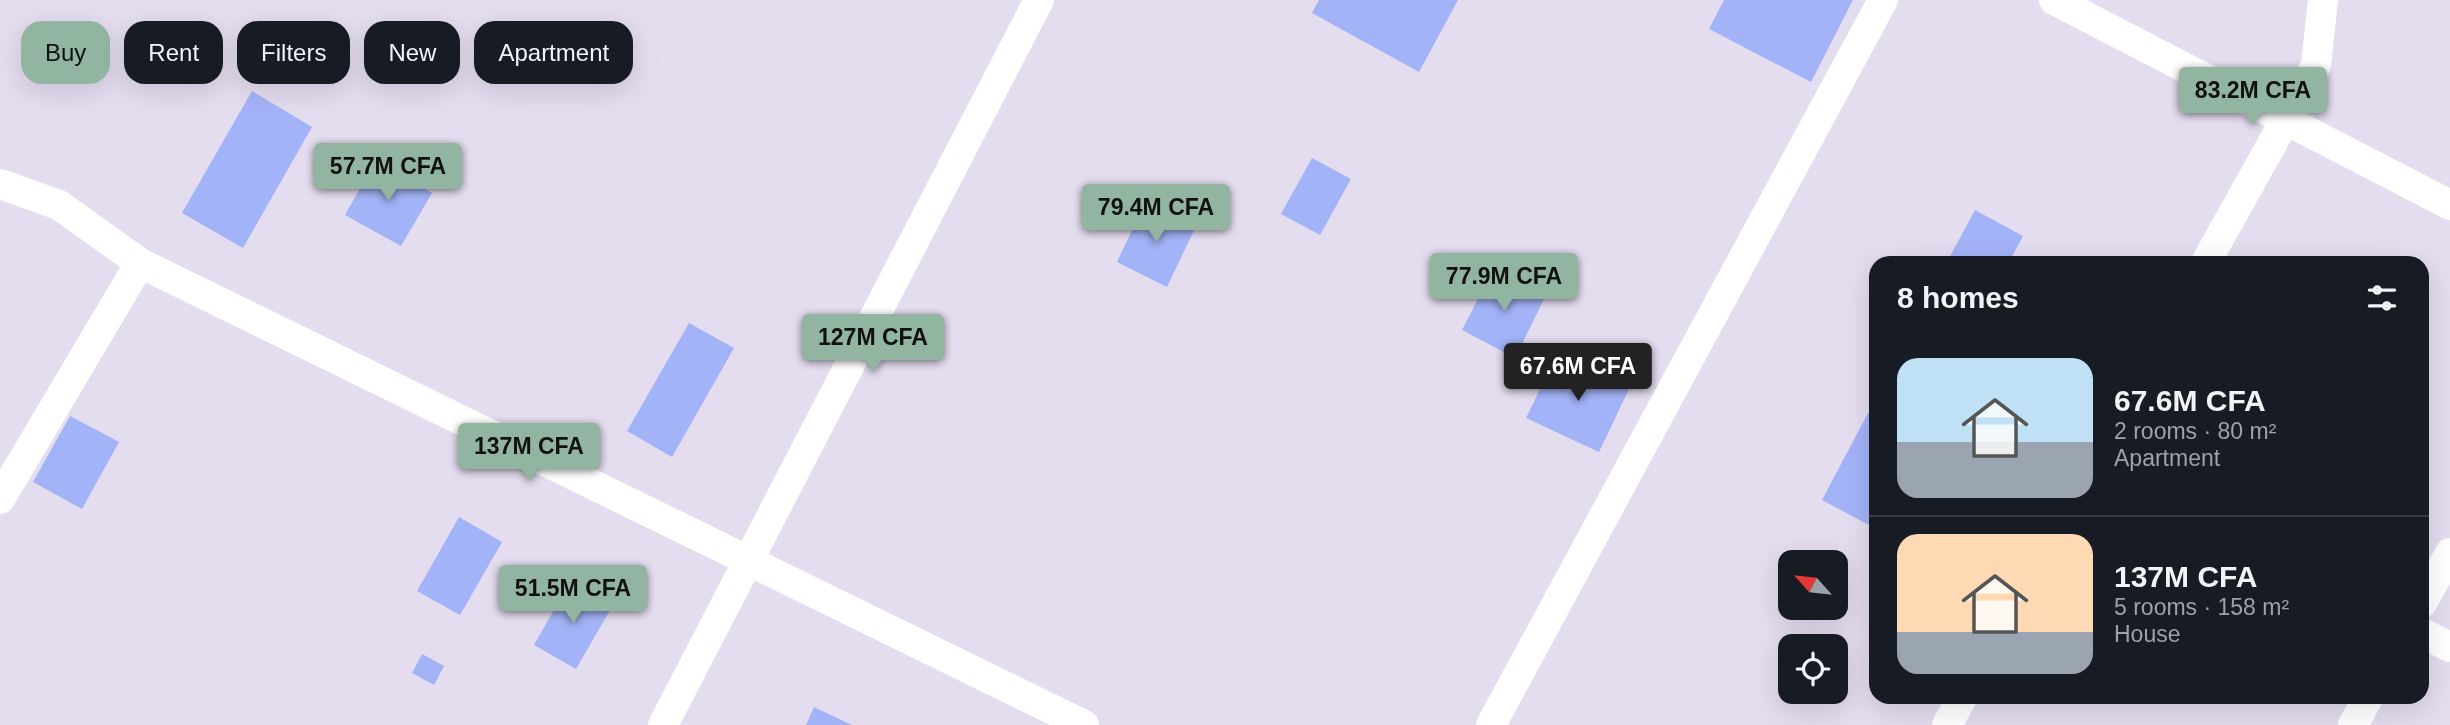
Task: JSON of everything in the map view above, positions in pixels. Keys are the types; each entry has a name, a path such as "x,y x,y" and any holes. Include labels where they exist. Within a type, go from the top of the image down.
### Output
{"street":[{"path":"663,725 1039,0"},
{"path":"1491,725 1884,0"},
{"path":"2054,0 2450,205"},
{"path":"2209,256 2316,65 2323,0"},
{"path":"0,184 59,205 140,263 1084,725"},
{"path":"0,499 140,263"},
{"path":"2429,590 2450,553"},
{"path":"2429,636 2450,647"},
{"path":"1947,725 1959,704"},
{"path":"2353,725 2365,704"}],"building":[{"path":"1319,0 1458,0 1419,72 1312,13"},
{"path":"1724,0 1853,0 1811,82 1709,29"},
{"path":"252,91 312,127 243,248 182,213"},
{"path":"1312,158 1351,179 1320,235 1281,214"},
{"path":"376,160 432,193 401,246 345,215"},
{"path":"1146,201 1196,226 1167,287 1117,262"},
{"path":"1975,210 2023,236 2012,256 1950,256"},
{"path":"1494,268 1546,295 1515,358 1462,330"},
{"path":"689,323 734,348 672,457 627,431"},
{"path":"1557,354 1629,389 1599,452 1526,418"},
{"path":"1869,411 1869,525 1822,500"},
{"path":"70,416 119,442 82,509 33,482"},
{"path":"459,517 502,542 460,615 417,591"},
{"path":"571,580 613,605 576,669 534,645"},
{"path":"422,654 444,666 434,685 412,673"},
{"path":"814,707 852,725 806,725"}]}
